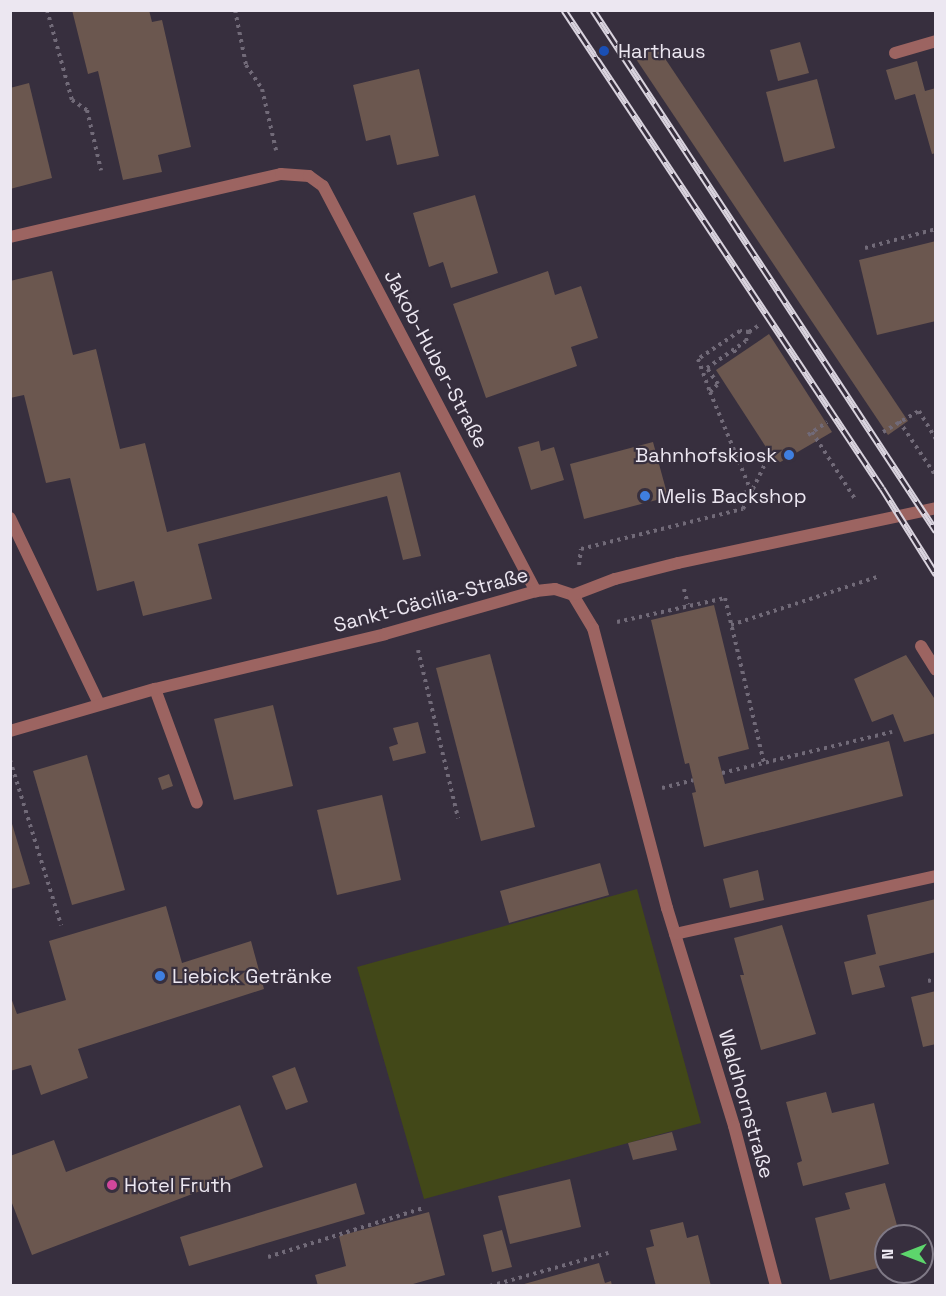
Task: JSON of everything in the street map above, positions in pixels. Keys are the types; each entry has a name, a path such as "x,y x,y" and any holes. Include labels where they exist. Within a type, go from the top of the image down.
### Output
{"street":[{"path":"895,53 936,41"},
{"name":"Jakob-Huber-Straße","path":"10,237 280,174 309,176 323,186 536,591"},
{"path":"573,595 615,579 936,508"},
{"path":"10,518 99,704"},
{"name":"Sankt-Cäcilia-Straße","path":"10,731 155,689 412,627 536,591 555,589 573,595"},
{"name":"Waldhornstraße","path":"573,595 593,628 675,934 736,1135 777,1286"},
{"path":"921,646 936,670"},
{"path":"155,689 197,803"},
{"path":"675,934 936,876"}],"path":[{"path":"47,10 72,100 87,110 101,170"},
{"path":"235,10 246,65 262,89 280,174"},
{"path":"865,248 936,229"},
{"path":"751,491 698,359 740,332 749,332 761,324"},
{"path":"710,392 718,384 707,368 746,341 749,332"},
{"path":"734,350 737,355"},
{"path":"883,432 919,411 936,439"},
{"path":"899,421 936,476"},
{"path":"827,422 810,434 850,492"},
{"path":"573,595 581,549 743,509 770,454"},
{"path":"736,495 751,491 787,504"},
{"path":"731,625 878,577"},
{"path":"683,586 688,606"},
{"path":"593,628 725,598 764,763"},
{"path":"412,627 458,819"},
{"path":"722,773 892,732"},
{"path":"10,760 61,925"},
{"path":"928,981 936,979"},
{"path":"268,1257 423,1208"},
{"path":"490,1286 608,1253"}],"green space":[{"path":"637,889 701,1123 424,1199 357,967"}],"building":[{"path":"72,10 149,10 152,22 162,20 191,147 158,155 162,172 123,180 98,71 88,74"},
{"path":"800,42 809,73 778,81 770,50"},
{"path":"656,45 908,421 888,435 636,59"},
{"path":"917,61 925,91 936,88 936,153 932,154 915,94 895,100 886,70"},
{"path":"419,69 439,156 397,165 390,135 366,141 353,85"},
{"path":"817,79 835,148 784,162 766,92"},
{"path":"29,83 52,178 10,189 10,88"},
{"path":"475,195 498,273 451,288 443,262 429,267 413,213"},
{"path":"936,241 936,321 877,335 859,260"},
{"path":"52,271 73,355 96,349 120,449 145,443 167,532 400,472 421,556 403,560 387,496 198,544 212,599 143,616 134,581 97,591 70,478 46,483 24,395 10,398 10,281"},
{"path":"548,271 555,295 581,286 598,338 571,347 577,366 486,398 453,304"},
{"path":"769,334 832,432 777,464 716,370"},
{"path":"539,441 541,451 554,447 564,480 531,490 518,447"},
{"path":"653,442 668,497 584,519 570,464"},
{"path":"714,605 749,749 718,757 725,784 889,741 903,796 704,847 692,793 696,792 689,763 685,764 651,620"},
{"path":"490,654 535,827 481,841 436,668"},
{"path":"906,655 936,701 936,733 904,742 893,714 872,722 854,679"},
{"path":"273,705 293,786 234,800 214,719"},
{"path":"418,722 426,753 393,761 389,747 398,744 393,728"},
{"path":"87,755 125,890 72,905 33,771"},
{"path":"169,774 173,786 162,790 158,778"},
{"path":"382,795 401,880 337,895 317,810"},
{"path":"10,817 30,884 11,889 10,888"},
{"path":"600,863 609,895 509,923 500,891"},
{"path":"758,870 764,900 730,908 723,879"},
{"path":"936,899 936,952 879,966 885,987 852,995 844,962 876,954 867,915"},
{"name":"Liebick Getränke","path":"166,906 182,963 251,941 264,989 78,1049 88,1078 41,1095 31,1065 10,1071 10,995 17,1014 66,1000 49,941"},
{"path":"782,925 816,1034 761,1050 740,975 744,975 734,938"},
{"path":"936,991 936,1044 923,1047 911,997"},
{"path":"295,1067 308,1102 286,1110 272,1076"},
{"path":"826,1092 832,1113 874,1103 889,1164 803,1186 797,1163 802,1161 786,1102"},
{"name":"Hotel Fruth","path":"240,1105 263,1167 32,1255 10,1198 10,1156 54,1140 66,1172"},
{"path":"672,1132 677,1150 633,1160 628,1143"},
{"path":"570,1179 581,1227 510,1244 498,1196"},
{"path":"356,1183 365,1214 189,1266 180,1237"},
{"path":"885,1183 897,1224 874,1224 874,1269 830,1280 815,1218 850,1209 845,1193"},
{"path":"429,1212 445,1275 406,1286 318,1286 315,1275 346,1266 339,1236"},
{"path":"683,1222 687,1238 698,1235 711,1286 656,1286 646,1248 654,1246 650,1230"},
{"path":"502,1230 512,1267 492,1272 483,1235"},
{"path":"599,1263 605,1283 611,1281 612,1286 517,1286"}],"railway":[{"path":"564,10 882,488 936,574"},
{"path":"593,10 936,531"}],"place":[{"name":"Harthaus","path":"604,51"},
{"name":"Bahnhofskiosk","path":"789,455"},
{"name":"Melis Backshop","path":"645,496"},
{"name":"Liebick Getränke","path":"160,976"},
{"name":"Hotel Fruth","path":"112,1185"}]}
